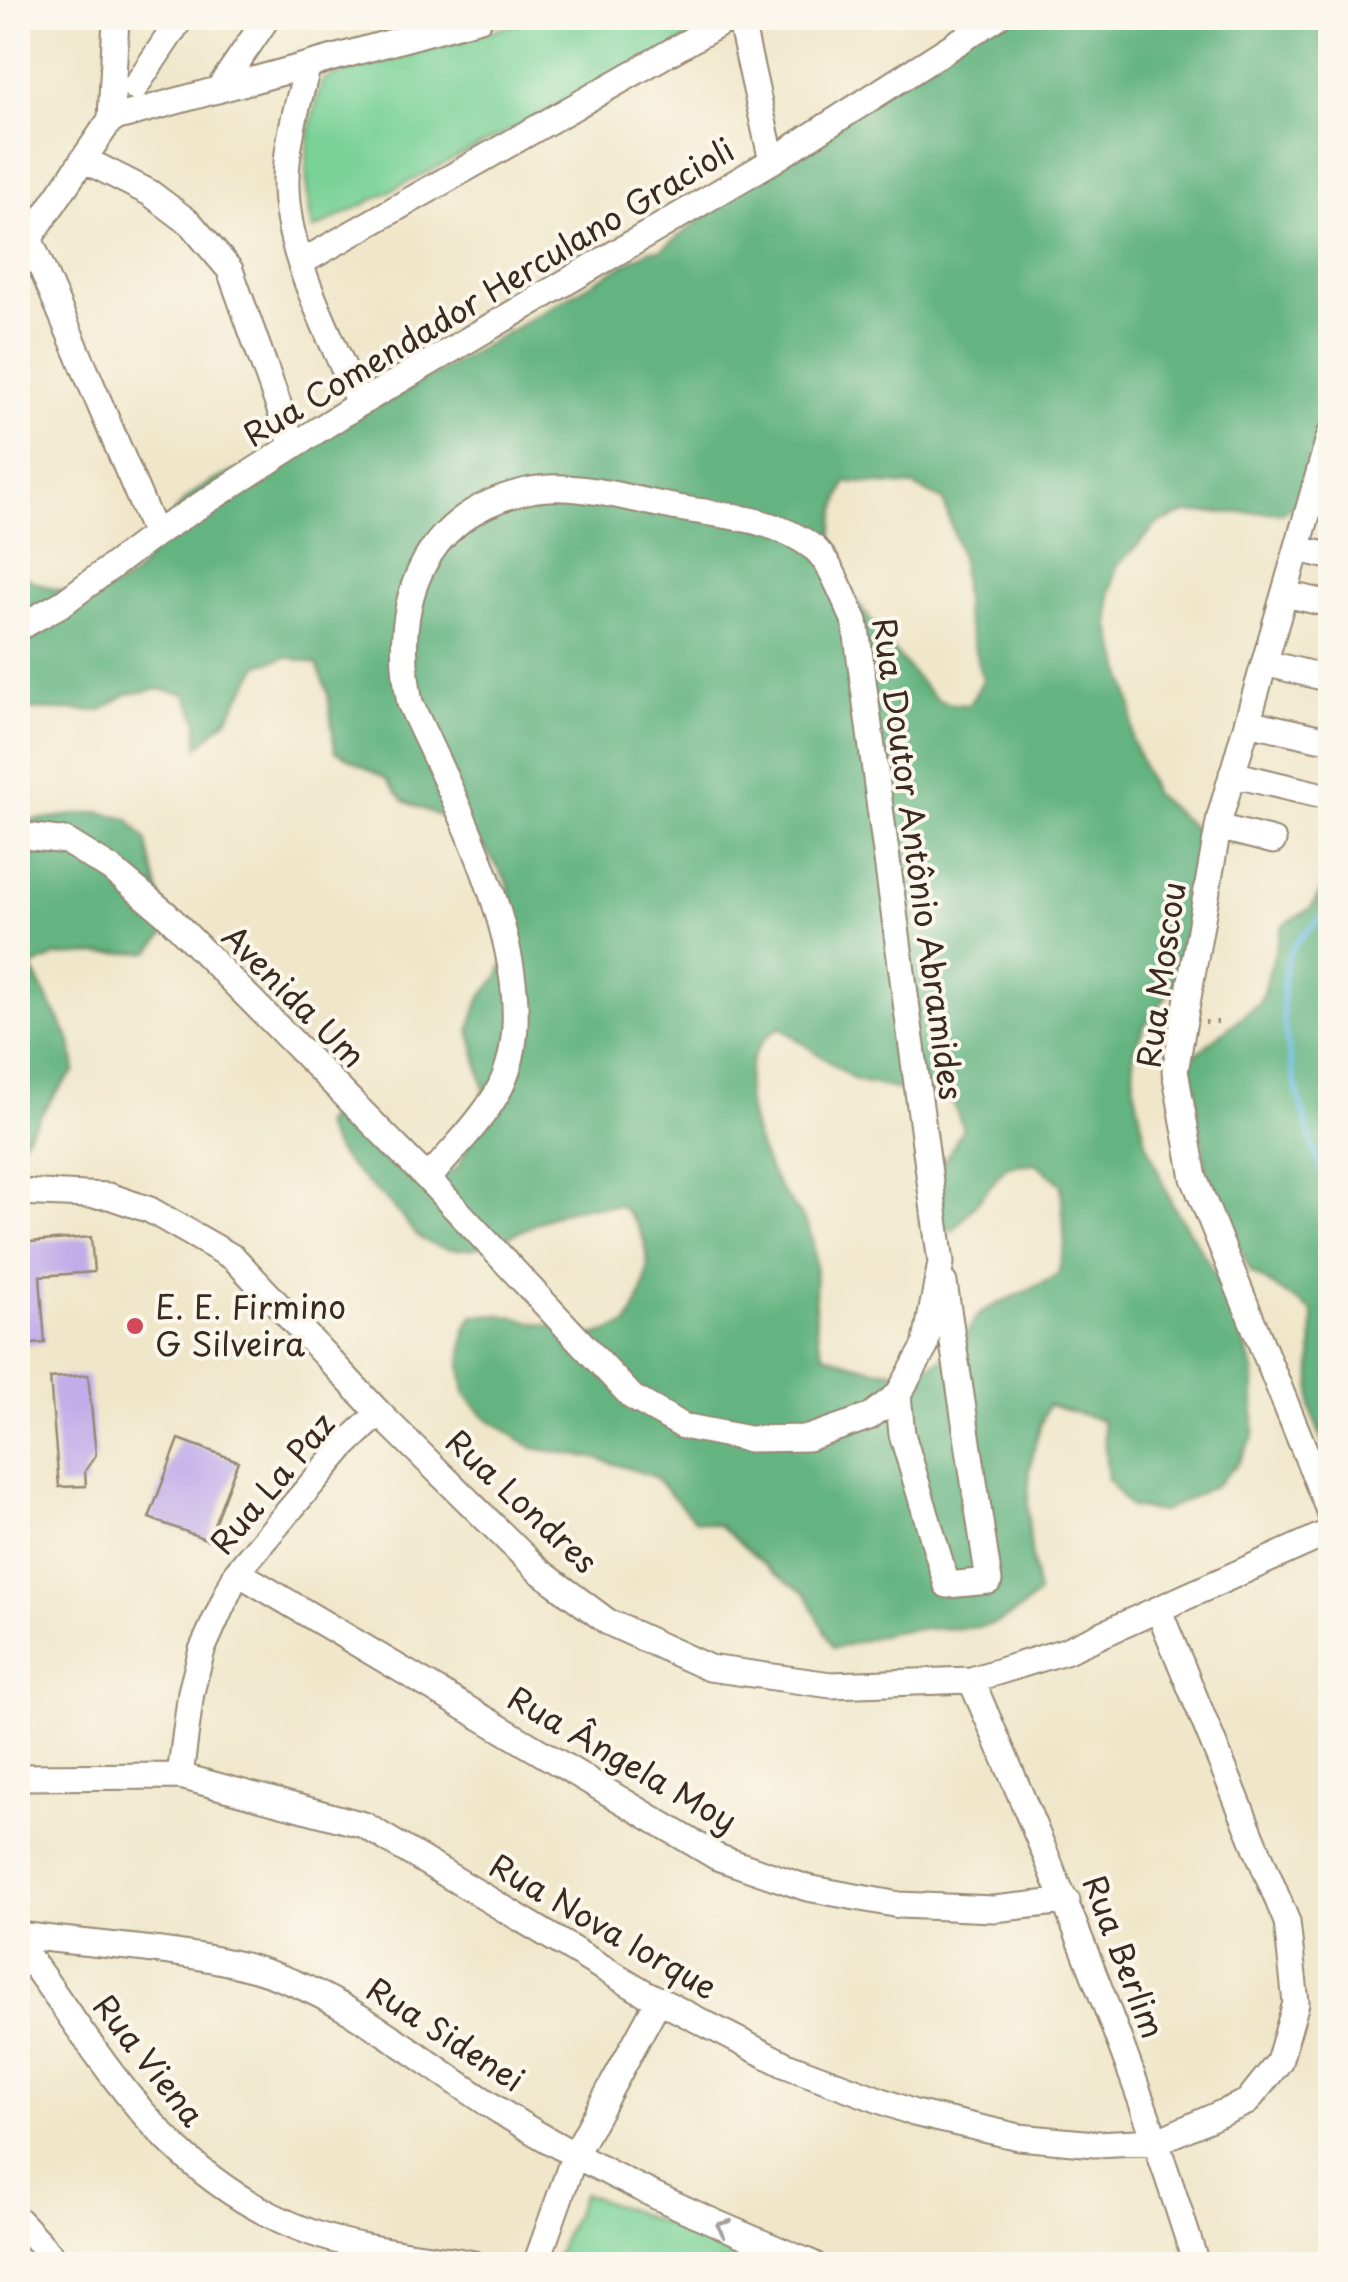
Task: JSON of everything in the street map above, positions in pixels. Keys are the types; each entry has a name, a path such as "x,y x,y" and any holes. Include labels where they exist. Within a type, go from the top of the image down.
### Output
{"street":[{"path":"116,18 110,119 21,239 155,534"},
{"path":"135,87 180,18"},
{"path":"218,90 266,18"},
{"path":"110,119 308,65 442,22 480,18"},
{"path":"302,262 730,18"},
{"path":"740,18 772,161"},
{"name":"Rua Comendador Herculano Gracioli","path":"18,628 64,603 155,534 359,404 772,161 986,20"},
{"path":"308,65 289,136 286,182 292,237 359,404"},
{"path":"83,159 150,193 190,224 230,270 293,446"},
{"name":"Rua Moscou","path":"1330,435 1326,471 1298,548 1218,828 1175,1071 1194,1178 1330,1512"},
{"name":"Rua Doutor Antônio Abramides","path":"428,1180 496,1094 518,1026 493,886 410,703 404,670 410,598 424,556 468,513 529,490 583,491 782,526 818,552 855,621 941,1263 989,1581 947,1585 902,1434 898,1395"},
{"path":"1298,548 1330,556"},
{"path":"1285,594 1330,604"},
{"path":"1265,664 1330,679"},
{"path":"1248,722 1318,738"},
{"path":"1232,774 1315,794"},
{"path":"1218,828 1273,841"},
{"name":"Avenida Um","path":"18,835 66,841 112,870 166,914 494,1250"},
{"name":"Rua Londres","path":"18,1192 109,1196 150,1210 234,1258 380,1413 538,1570 608,1622 709,1668 830,1686 971,1680 1065,1652 1330,1532"},
{"name":"Rua Doutor Antônio Abramides","path":"494,1250 632,1396 684,1426 749,1440 808,1438 869,1416 898,1395 925,1346 941,1263"},
{"name":"Rua La Paz","path":"180,1776 191,1692 202,1650 236,1572 342,1447 380,1413"},
{"name":"Rua Ângela Moy","path":"236,1572 717,1856 807,1888 899,1905 994,1909 1068,1900"},
{"path":"1158,1611 1287,1922 1296,2003 1279,2062 1247,2102 1158,2142"},
{"name":"Rua Berlim","path":"971,1680 1068,1900 1158,2142 1196,2264"},
{"name":"Rua Nova Iorque","path":"18,1777 180,1776 364,1825 658,1999 786,2065 914,2114 1019,2137 1095,2144 1158,2142"},
{"name":"Rua Sidenei","path":"18,1935 237,1964 322,1996 400,2039 505,2114 575,2154 709,2221 813,2264"},
{"name":"Rua Viena","path":"18,1943 154,2130 207,2179 266,2214 314,2234 474,2264"},
{"path":"536,2264 575,2154 658,1999"},
{"path":"18,2220 59,2264"}],"green space":[{"path":"536,18 699,18 702,33 313,230 307,154 323,79"},
{"path":"985,18 1330,18 1330,335 1310,496 1283,512 1186,513 1159,523 1116,567 1110,594 1110,626 1132,707 1132,740 1154,794 1203,836 1214,863 1193,961 1144,1026 1133,1053 1134,1085 1145,1139 1172,1204 1226,1290 1254,1371 1254,1436 1238,1463 1216,1485 1162,1512 1130,1507 1108,1480 1102,1420 1048,1405 1033,1452 1028,1498 1038,1594 1020,1610 986,1626 893,1632 833,1648 806,1594 774,1573 719,1525 695,1520 653,1476 595,1458 533,1448 483,1415 465,1394 461,1365 465,1329 473,1315 502,1315 594,1336 627,1325 642,1293 648,1263 641,1234 621,1206 567,1210 476,1248 441,1247 419,1237 353,1170 323,1126 334,1108 371,1142 405,1157 456,1171 477,1125 484,1089 470,1028 480,999 498,977 509,952 512,923 508,883 487,851 462,826 404,801 386,779 335,751 328,693 317,664 288,657 259,665 227,719 198,747 198,721 186,694 160,689 127,694 100,711 18,709 18,573 71,592 99,592 125,582 145,562 175,512 195,492 221,477 292,451 350,421 650,250 661,250 768,168","holes":["846,482 914,486 943,500 961,557 965,615 983,680 969,705 946,703 930,693 882,636 840,576 833,554 833,533","780,1027 855,1080 952,1101 963,1127 929,1185 921,1228 953,1231 1007,1166 1036,1163 1061,1184 1065,1245 1058,1274 982,1312 960,1343 929,1365 912,1370 878,1370 824,1354 816,1324 815,1254 810,1232 769,1169 759,1148 748,1102 752,1060 763,1042"]},
{"path":"99,812 128,819 146,840 168,930 150,952 56,956 31,967 71,1042 75,1071 18,1147 18,822"},
{"path":"1330,875 1330,1463 1311,1409 1313,1312 1251,1272 1206,1170 1190,1059 1260,1002 1283,925 1311,908"},
{"path":"583,2193 772,2264 575,2264 555,2258"}],"building":[{"path":"91,1237 94,1272 40,1276 45,1343 18,1345 18,1243"},
{"path":"88,1375 96,1455 85,1471 86,1486 59,1487 50,1378"},
{"path":"179,1439 238,1461 208,1540 149,1518"}],"waterway":[{"path":"1330,910 1292,949 1284,974 1283,1004 1293,1074 1330,1200"}],"place":[{"name":"E. E. Firmino G Silveira","path":"135,1326"}]}
